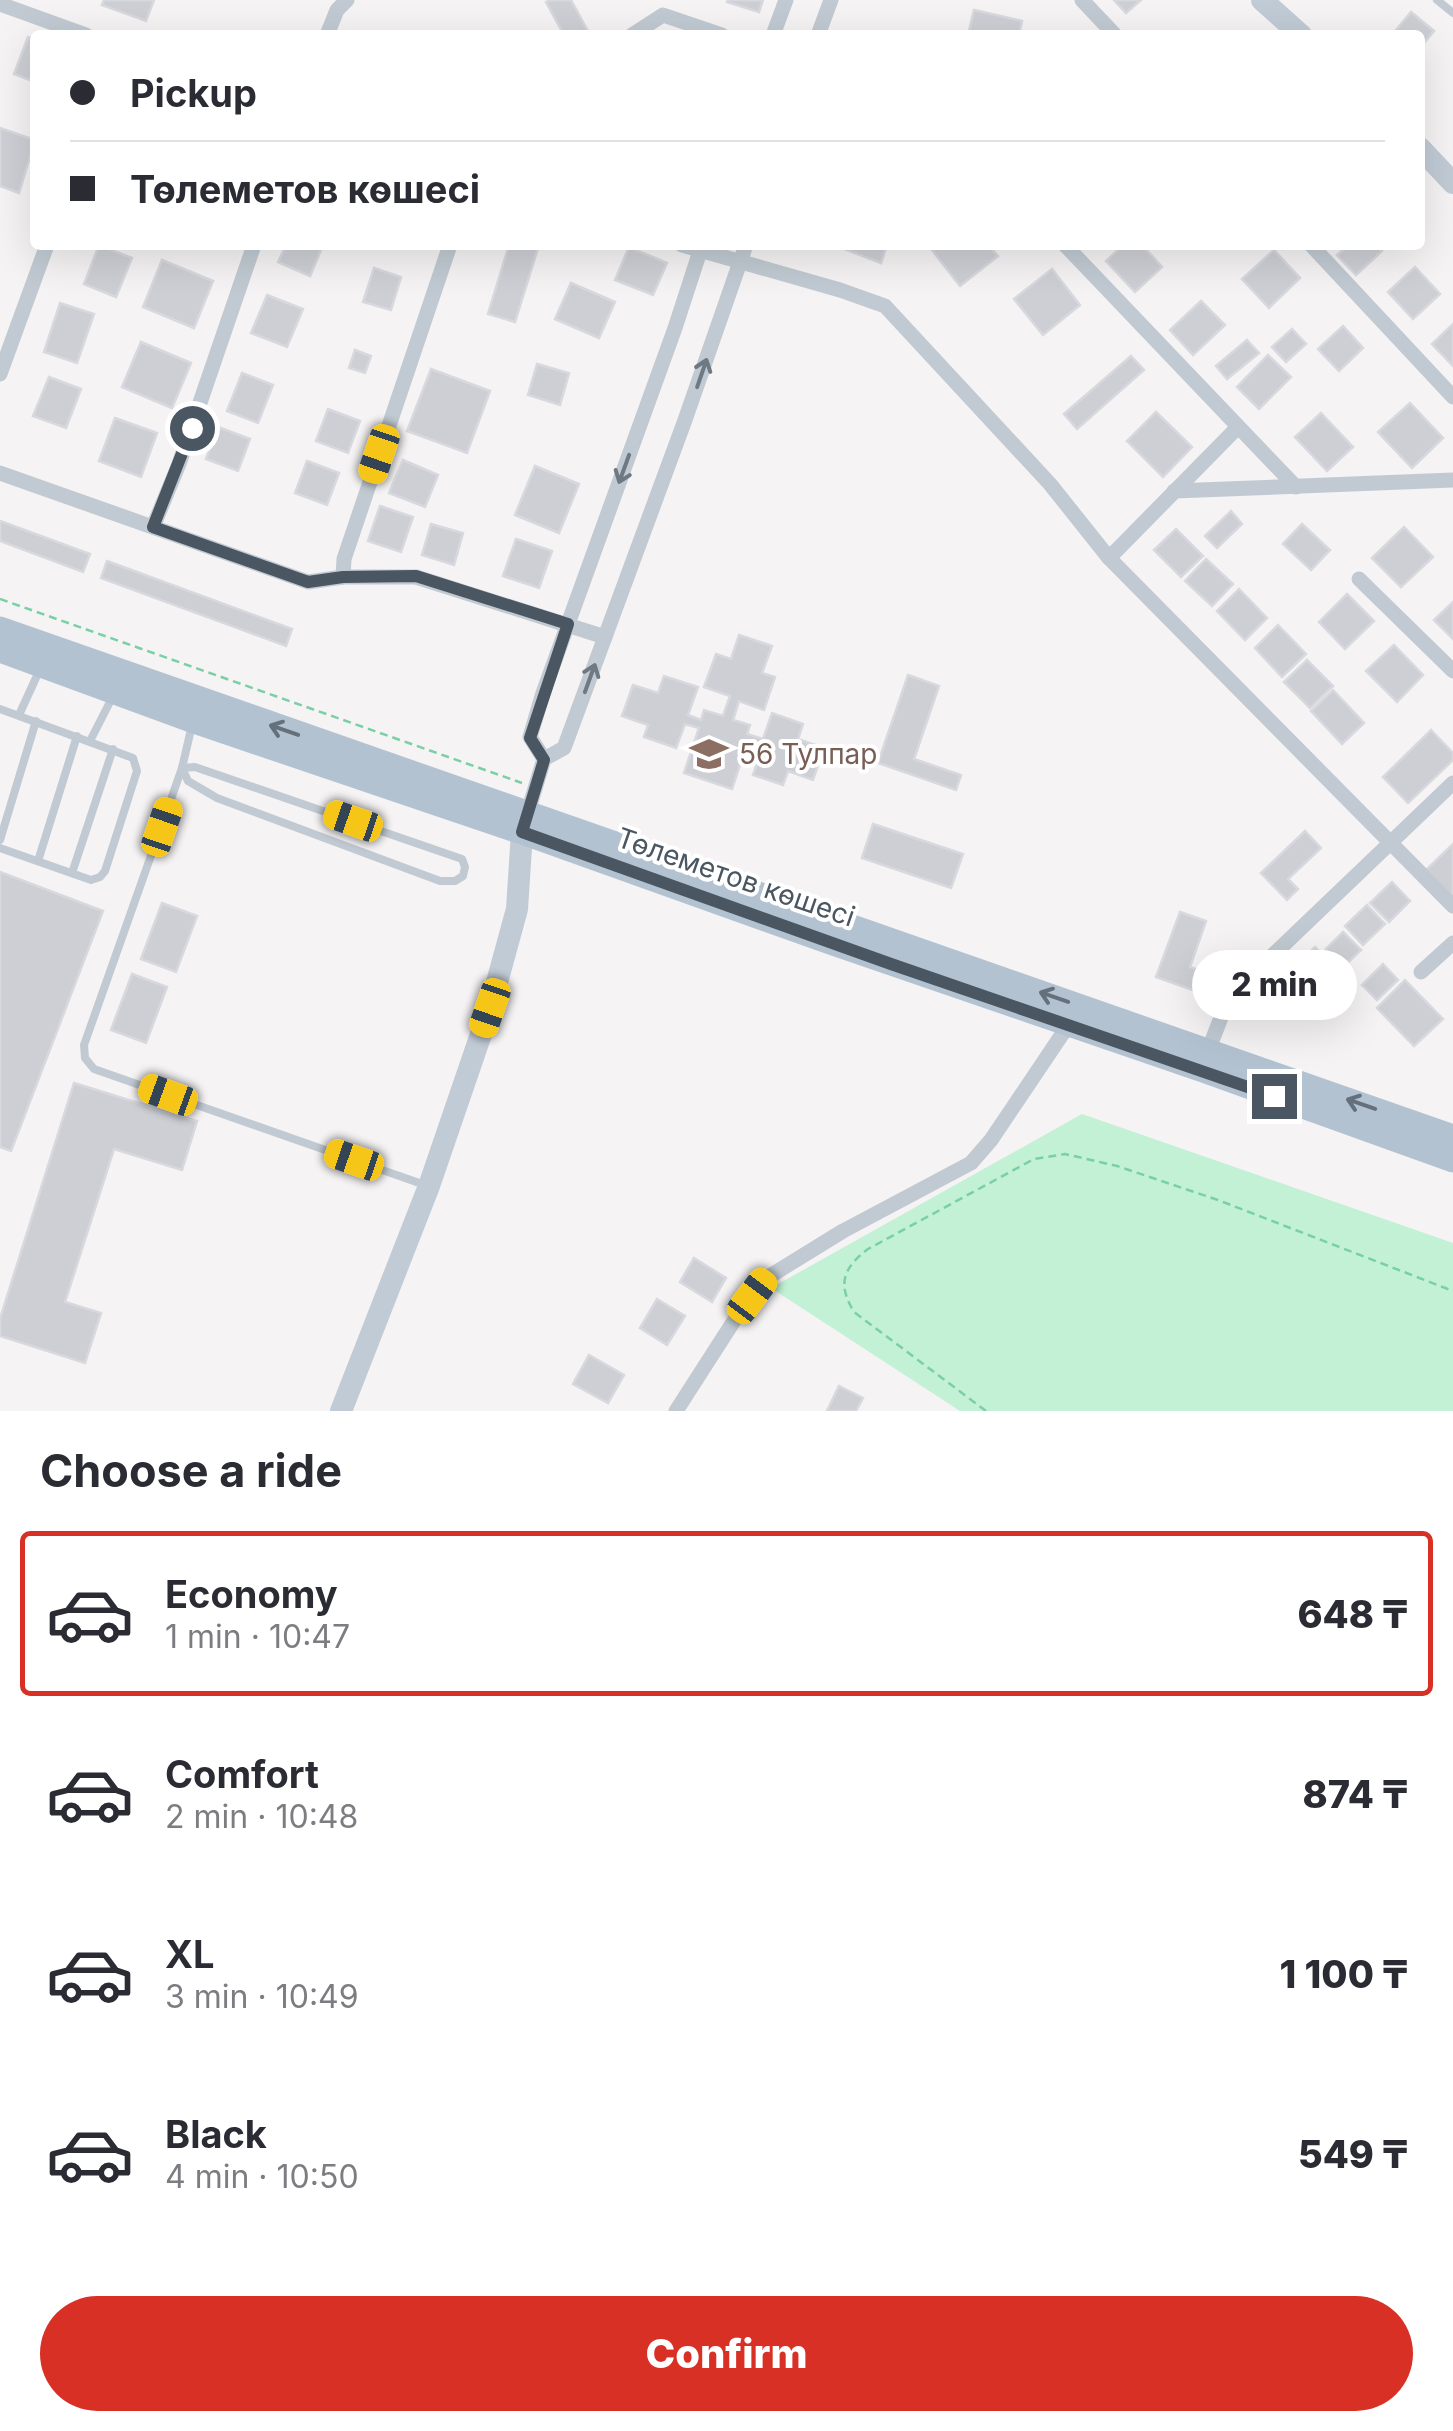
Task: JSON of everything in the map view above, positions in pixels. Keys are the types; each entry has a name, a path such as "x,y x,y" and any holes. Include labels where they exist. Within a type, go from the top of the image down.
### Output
{"main road":[{"name":"Төлеметов көшесі","path":"0,629 524,823 805,922 1208,1051 1453,1137"},
{"name":"Төлеметов көшесі","path":"0,650 194,720 524,823"},
{"name":"Төлеметов көшесі","path":"805,922 1072,1027 1453,1160"}],"street":[{"path":"329,30 337,10 348,0"},
{"path":"776,30 786,0"},
{"path":"820,30 831,0"},
{"path":"1082,0 1109,30"},
{"path":"1262,0 1295,30"},
{"path":"6,3 74,30"},
{"path":"640,30 663,15 707,30"},
{"path":"1425,153 1453,182"},
{"path":"0,374 45,250"},
{"path":"153,527 179,464 252,250"},
{"path":"343,577 344,559 448,250"},
{"path":"544,760 530,738 700,250"},
{"path":"706,250 885,306 1050,484 1109,558 1453,906"},
{"path":"341,1411 429,1186 490,1008 517,909 524,823 544,760 564,748 686,420 744,250"},
{"path":"1071,250 1296,487"},
{"path":"1316,250 1453,397"},
{"path":"1109,558 1238,428"},
{"path":"0,473 308,582 343,577 416,576 605,637"},
{"path":"1174,491 1453,480"},
{"path":"1359,578 1453,671"},
{"path":"1208,1051 1229,997 1453,783"},
{"path":"1421,972 1453,943"},
{"path":"676,1411 765,1278 844,1230 971,1163 991,1140 1063,1033 1072,1027"}],"lane":[{"path":"1437,0 1453,13"},
{"path":"19,715 42,664"},
{"path":"90,741 116,690"},
{"path":"0,708 134,758 137,771 100,876 91,880 0,848"},
{"path":"194,720 182,768 84,1044 85,1058 94,1068 429,1186"},
{"path":"0,840 36,721"},
{"path":"38,862 78,736"},
{"path":"72,873 113,749"},
{"path":"182,768 208,770 462,859 466,868 454,882 440,881 217,798 188,780 182,768"}],"path":[{"path":"0,599 535,788"},
{"path":"986,1411 854,1312 844,1295 845,1279 852,1261 868,1248 1034,1159 1065,1154 1118,1166 1218,1200 1453,1291"}],"green space":[{"path":"1082,1114 1453,1243 1453,1411 960,1411 771,1288"}],"building":[{"path":"104,0 154,0 146,21 102,5"},
{"path":"571,0 587,30 561,30 546,2"},
{"path":"728,0 763,0 759,12"},
{"path":"1114,0 1141,0 1126,13"},
{"path":"974,10 1022,21 1020,30 969,30"},
{"path":"1411,12 1434,31 1425,42 1425,30 1396,30"},
{"path":"28,37 30,38 30,80 14,74"},
{"path":"0,128 30,138 30,157 19,193 0,186"},
{"path":"97,250 112,250 132,258 116,297 84,284"},
{"path":"284,250 321,250 310,276 278,262"},
{"path":"507,250 537,250 515,322 488,314"},
{"path":"628,250 667,263 653,295 615,280"},
{"path":"847,250 885,250 881,263"},
{"path":"932,250 993,250 998,256 960,286"},
{"path":"1118,250 1147,250 1162,267 1135,292 1106,261"},
{"path":"1274,250 1300,278 1269,308 1242,279"},
{"path":"1342,250 1382,251 1356,275 1337,255"},
{"path":"162,260 213,281 194,328 143,307"},
{"path":"1415,267 1440,294 1413,319 1388,292"},
{"path":"374,268 401,277 391,310 363,302"},
{"path":"1052,269 1080,305 1043,335 1014,299"},
{"path":"571,283 615,302 599,338 555,319"},
{"path":"267,295 303,309 287,347 251,333"},
{"path":"1201,301 1225,325 1193,355 1170,330"},
{"path":"60,303 94,314 77,363 44,352"},
{"path":"1453,324 1453,366 1432,344"},
{"path":"1343,326 1363,348 1339,371 1318,349"},
{"path":"1292,329 1306,344 1286,362 1272,347"},
{"path":"1247,340 1259,353 1227,379 1216,366"},
{"path":"141,342 191,363 172,408 122,387"},
{"path":"355,350 371,356 365,373 349,368"},
{"path":"1268,355 1291,377 1259,409 1237,387"},
{"path":"1131,356 1144,370 1077,429 1064,414"},
{"path":"537,364 569,373 560,405 528,395"},
{"path":"431,369 490,391 467,453 407,431"},
{"path":"242,373 273,385 258,423 227,411"},
{"path":"49,377 81,389 66,428 33,416"},
{"path":"1410,403 1443,438 1412,468 1378,432"},
{"path":"328,409 360,421 348,453 316,441"},
{"path":"1156,412 1192,447 1163,477 1127,441"},
{"path":"1321,413 1353,447 1327,471 1295,437"},
{"path":"115,418 157,433 141,477 99,461"},
{"path":"218,427 250,439 238,471 206,459"},
{"path":"403,460 438,475 425,507 389,493"},
{"path":"307,461 339,473 327,505 295,493"},
{"path":"535,466 579,484 559,533 515,515"},
{"path":"380,506 413,517 401,552 368,541"},
{"path":"1231,511 1242,524 1217,548 1205,536"},
{"path":"0,521 90,554 83,572 0,541"},
{"path":"431,524 463,533 454,565 422,555"},
{"path":"1302,524 1330,550 1311,570 1283,544"},
{"path":"1404,527 1433,557 1401,587 1372,558"},
{"path":"1176,529 1203,556 1181,577 1154,550"},
{"path":"516,539 552,551 539,588 503,576"},
{"path":"1206,559 1233,584 1212,606 1185,581"},
{"path":"107,561 292,629 286,646 101,578"},
{"path":"1239,589 1267,618 1245,640 1217,611"},
{"path":"1347,594 1374,621 1345,649 1319,622"},
{"path":"1453,602 1453,639 1434,620"},
{"path":"1278,625 1306,654 1282,677 1255,648"},
{"path":"739,635 772,646 762,673 775,677 764,710 739,701 733,720 750,725 747,734 763,739 772,713 803,724 798,739 824,748 813,780 788,771 783,785 753,775 762,749 747,744 732,789 684,773 699,728 685,724 676,748 644,737 648,725 622,716 633,685 658,693 664,676 698,687 688,715 701,720 704,710 723,716 730,696 704,687 716,654 731,659"},
{"path":"1394,645 1423,675 1397,702 1366,671"},
{"path":"1307,660 1333,686 1310,708 1284,682"},
{"path":"908,675 939,686 914,759 961,775 956,790 878,763"},
{"path":"1333,690 1364,723 1342,744 1311,711"},
{"path":"1431,730 1453,753 1453,760 1408,803 1383,777"},
{"path":"873,824 963,854 951,888 862,858"},
{"path":"1305,831 1321,848 1288,879 1298,889 1287,900 1261,873"},
{"path":"1453,844 1453,897 1426,870"},
{"path":"0,872 103,911 11,1151 0,1147"},
{"path":"1392,882 1410,901 1389,922 1370,903"},
{"path":"162,903 197,916 176,972 141,959"},
{"path":"1367,905 1385,924 1363,945 1345,926"},
{"path":"1180,912 1206,921 1190,967 1220,978 1212,997 1156,977"},
{"path":"1343,932 1361,950 1343,967 1326,949"},
{"path":"1315,947 1335,968 1321,982 1301,961"},
{"path":"1383,964 1398,980 1377,1000 1362,985"},
{"path":"132,974 167,987 146,1043 111,1030"},
{"path":"1304,976 1305,1005 1276,1007 1275,978"},
{"path":"1405,980 1443,1019 1414,1046 1377,1008"},
{"path":"74,1083 197,1121 182,1170 114,1149 65,1302 101,1313 85,1363 0,1336 0,1319"},
{"path":"694,1258 726,1278 712,1302 680,1282"},
{"path":"657,1299 685,1316 667,1345 640,1328"},
{"path":"589,1355 624,1375 608,1403 573,1384"},
{"path":"839,1386 863,1398 856,1411 827,1411"}],"place":[{"name":"56 Тулпар","path":"709,754"}],"route":[{"path":"192,428 153,527 308,582 343,577 416,576 568,624 530,738 544,760 522,832 1274,1096"}]}
